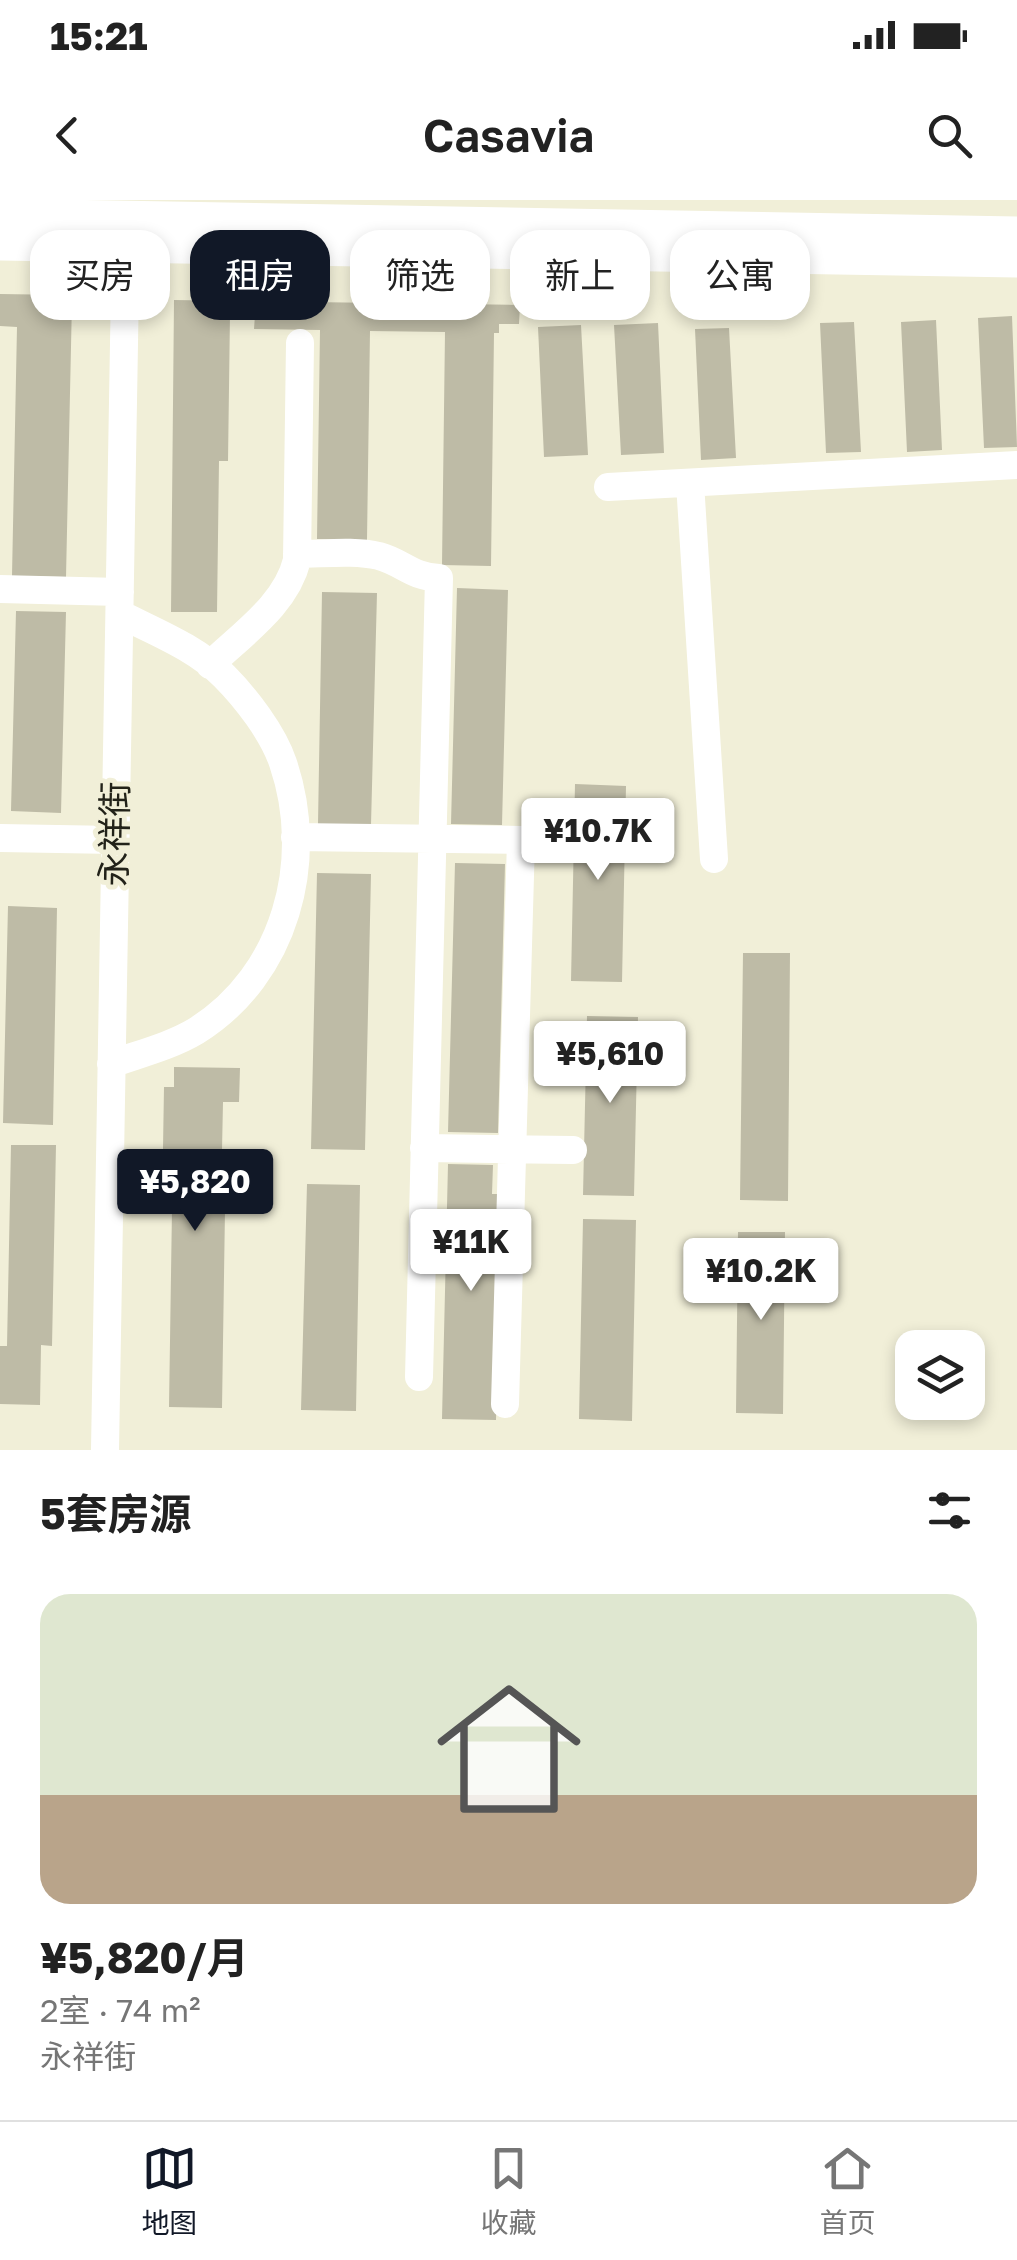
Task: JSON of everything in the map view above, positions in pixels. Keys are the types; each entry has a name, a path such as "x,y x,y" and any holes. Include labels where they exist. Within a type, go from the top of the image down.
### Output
{"main road":[{"path":"145,230 323,211 1017,234"},
{"path":"0,216 110,230"},
{"path":"170,233 1017,260"},
{"path":"0,242 30,240"}],"street":[{"name":"永祥街","path":"104,1450 125,320"},
{"path":"210,664 284,594 293,578 297,554 300,342"},
{"path":"608,488 1017,465"},
{"path":"690,483 714,859"},
{"path":"297,554 372,554 392,560 418,576 439,578 419,1377"},
{"path":"0,589 120,603 188,648 223,675 252,712 282,759 293,798 292,891 280,934 260,971 226,1008 195,1032 111,1064"},
{"path":"295,837 521,840 504,1404"},
{"path":"0,838 115,840"},
{"path":"424,1148 573,1150"}],"building":[{"path":"0,294 30,294 30,320 72,320 66,577 12,576 17,327 0,326"},
{"path":"174,300 190,300 190,320 230,320 228,461 219,461 217,612 171,612"},
{"path":"330,302 350,303 350,320 490,320 490,305 510,305 510,320 519,320 519,324 499,324 499,333 494,333 491,566 442,565 445,332 370,331 367,540 317,539 320,330 254,329 255,320 330,320"},
{"path":"1012,316 1017,447 984,448 978,318"},
{"path":"936,320 942,450 907,452 901,322"},
{"path":"854,322 861,452 826,453 820,323"},
{"path":"658,323 664,453 621,455 614,325"},
{"path":"581,325 588,455 544,457 538,327"},
{"path":"729,328 736,458 701,460 695,329"},
{"path":"457,588 508,590 502,825 451,824"},
{"path":"322,592 377,593 371,825 318,824"},
{"path":"16,611 66,612 61,813 11,811"},
{"path":"575,784 626,786 622,982 571,981"},
{"path":"455,863 505,864 498,1133 448,1132"},
{"path":"317,873 371,874 365,1150 311,1149"},
{"path":"8,906 57,908 53,1125 3,1123"},
{"path":"743,953 790,953 788,1201 740,1200"},
{"path":"587,1016 638,1017 634,1196 583,1195"},
{"path":"174,1067 240,1068 239,1102 223,1102 222,1150 202,1149 201,1210 225,1210 222,1408 169,1407 172,1209 162,1209 164,1087 174,1087"},
{"path":"11,1145 56,1145 52,1346 41,1345 40,1405 0,1404 0,1346 7,1346"},
{"path":"448,1164 493,1165 492,1194 501,1194 496,1420 442,1419"},
{"path":"307,1184 360,1185 356,1411 301,1410"},
{"path":"583,1219 636,1220 632,1421 579,1419"},
{"path":"738,1232 785,1232 783,1414 736,1413"}]}
